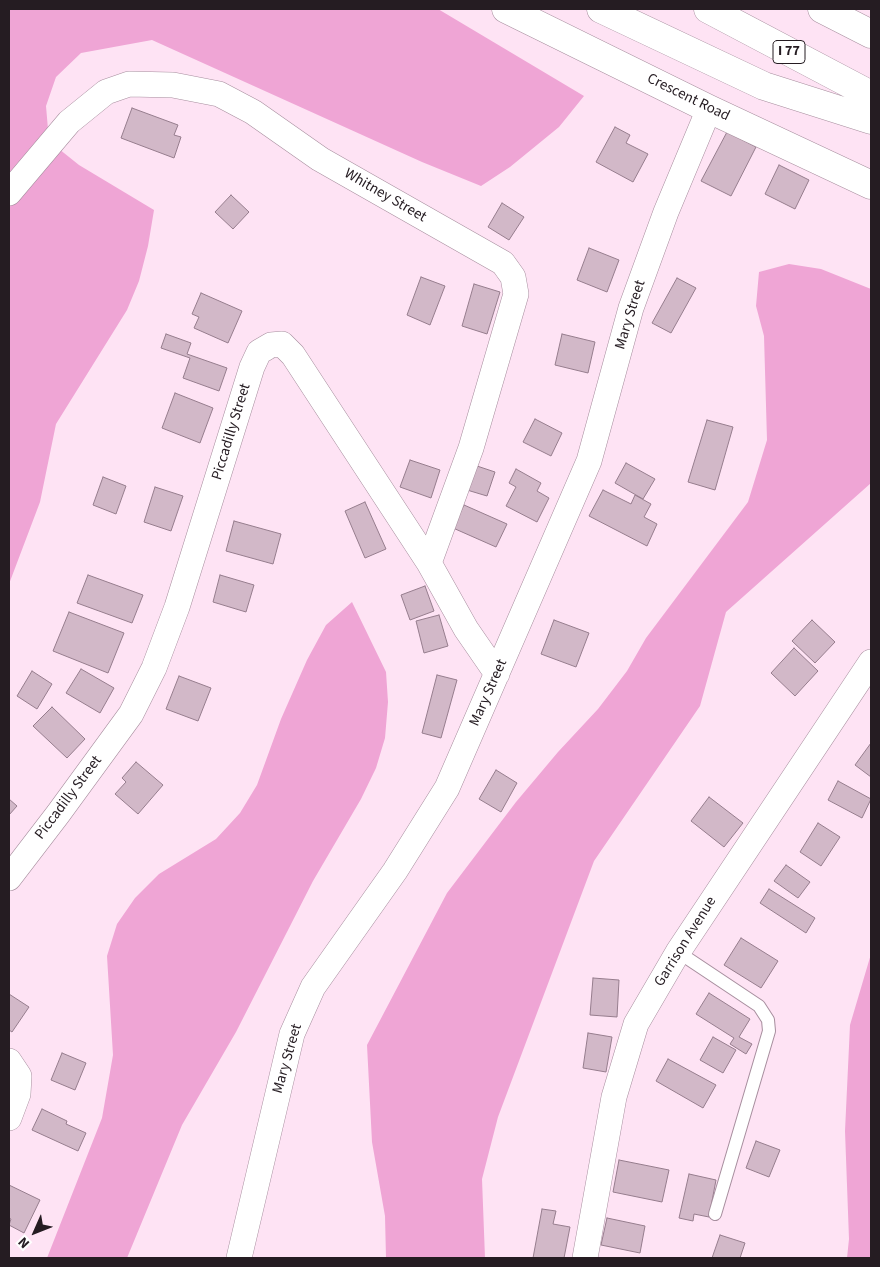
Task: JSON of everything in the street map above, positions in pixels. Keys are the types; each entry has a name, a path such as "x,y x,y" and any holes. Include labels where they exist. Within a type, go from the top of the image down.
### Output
{"main road":[{"name":"Crescent Road","path":"506,9 709,109 871,185"},
{"path":"601,9 764,86 871,120"},
{"name":"I 77","path":"708,9 871,95"},
{"path":"822,9 871,34"}],"street":[{"name":"Whitney Street","path":"9,193 69,122 106,92 129,84 173,85 219,94 253,112 320,159 503,263 513,277 516,294 471,448 429,563"},
{"name":"Mary Street","path":"239,1258 292,1034 313,987 394,871 447,788 589,461 631,308 666,212 709,109"},
{"name":"Piccadilly Street","path":"9,878 131,714 154,668 177,607 258,352 270,344 282,344 293,355 429,563 466,629 497,674"},
{"name":"Garrison Avenue","path":"586,1258 614,1097 636,1024 678,952 871,662"},
{"path":"9,1061 19,1076 18,1094 9,1118"}],"lane":[{"path":"678,952 759,1006 768,1020 769,1031 715,1214"}],"shaded area":[{"path":"9,9 438,9 584,96 559,127 510,167 481,186 422,162 152,40 81,53 56,77 46,106 49,141 79,165 154,210 148,246 139,281 127,310 56,424 40,502 9,584"},
{"path":"789,264 821,269 871,289 871,483 726,612 700,706 594,861 498,1117 482,1179 485,1258 386,1258 385,1216 372,1142 367,1045 447,893 516,802 558,752 598,709 627,671 646,638 748,502 767,440 764,336 756,306 759,272"},
{"path":"352,602 386,672 388,702 385,738 376,768 361,799 313,881 236,1032 182,1125 127,1258 47,1258 102,1118 113,1055 107,956 117,924 135,898 159,874 216,839 240,813 257,785 281,719 307,660 326,625"},
{"path":"871,954 871,1258 847,1258 849,1239 845,1131 850,1025"}],"building":[{"path":"132,108 178,125 174,135 181,137 174,158 121,138"},
{"path":"615,127 630,135 626,143 648,154 633,182 596,162"},
{"path":"727,132 756,147 731,196 701,181"},
{"path":"779,165 809,180 795,209 765,194"},
{"path":"231,195 249,212 233,229 215,212"},
{"path":"502,203 524,217 509,240 488,227"},
{"path":"589,248 619,260 607,292 577,280"},
{"path":"421,277 445,286 430,325 407,315"},
{"path":"677,278 696,288 671,333 652,323"},
{"path":"474,284 500,292 487,334 462,326"},
{"path":"201,293 242,311 228,343 194,328 199,317 192,314"},
{"path":"166,334 191,343 187,354 227,368 219,391 183,378 190,358 161,348"},
{"path":"562,334 595,342 588,373 555,365"},
{"path":"175,393 213,408 200,443 162,428"},
{"path":"535,419 562,433 551,456 523,442"},
{"path":"707,420 733,427 715,490 688,482"},
{"path":"410,460 440,470 431,498 400,487"},
{"path":"626,463 655,479 643,499 615,483"},
{"path":"474,465 495,472 487,496 467,490"},
{"path":"516,469 541,483 537,491 549,498 537,522 506,506 516,487 509,483"},
{"path":"103,477 126,486 116,514 93,505"},
{"path":"155,487 183,496 171,531 144,522"},
{"path":"603,490 631,504 635,495 651,504 644,517 657,524 647,546 589,516"},
{"path":"365,502 386,549 365,558 345,511"},
{"path":"464,505 507,524 496,547 453,528"},
{"path":"234,521 281,534 273,564 226,551"},
{"path":"88,575 143,595 132,623 77,603"},
{"path":"220,575 254,585 246,612 213,602"},
{"path":"425,586 434,611 410,620 401,595"},
{"path":"69,612 124,633 108,673 53,651"},
{"path":"439,615 448,646 424,653 416,621"},
{"path":"554,620 589,633 576,667 541,654"},
{"path":"812,620 835,642 815,663 792,641"},
{"path":"794,648 818,671 795,696 771,673"},
{"path":"81,669 114,688 100,713 66,693"},
{"path":"32,671 52,684 37,709 17,696"},
{"path":"437,675 457,680 441,738 422,733"},
{"path":"179,676 211,688 198,721 166,709"},
{"path":"52,707 85,739 67,758 33,726"},
{"path":"871,743 871,777 855,765"},
{"path":"136,762 163,785 138,814 115,794 126,782 122,778"},
{"path":"496,770 517,783 501,812 479,799"},
{"path":"838,781 871,799 862,818 828,800"},
{"path":"709,797 743,823 724,847 691,821"},
{"path":"9,799 17,806 9,815"},
{"path":"818,823 840,837 821,866 800,852"},
{"path":"786,865 810,882 798,898 774,881"},
{"path":"769,889 815,918 806,933 760,903"},
{"path":"741,938 778,961 761,988 724,965"},
{"path":"593,978 619,980 617,1017 590,1015"},
{"path":"709,993 750,1019 739,1037 752,1044 746,1054 730,1044 734,1038 696,1014"},
{"path":"9,994 29,1007 12,1032 9,1030"},
{"path":"588,1033 612,1037 606,1072 583,1068"},
{"path":"713,1037 736,1050 723,1073 700,1060"},
{"path":"62,1053 86,1063 75,1090 51,1080"},
{"path":"668,1059 716,1085 703,1108 656,1081"},
{"path":"42,1109 67,1121 66,1124 86,1133 78,1151 32,1130"},
{"path":"756,1141 780,1150 769,1177 746,1168"},
{"path":"619,1160 669,1170 662,1202 613,1192"},
{"path":"689,1174 716,1180 709,1217 694,1214 693,1221 679,1218"},
{"path":"9,1185 40,1200 24,1233 9,1225 11,1219 9,1218"},
{"path":"542,1209 556,1211 553,1224 570,1227 564,1258 533,1258"},
{"path":"607,1218 645,1226 640,1253 601,1245"},
{"path":"720,1235 745,1243 740,1258 712,1258"}]}
